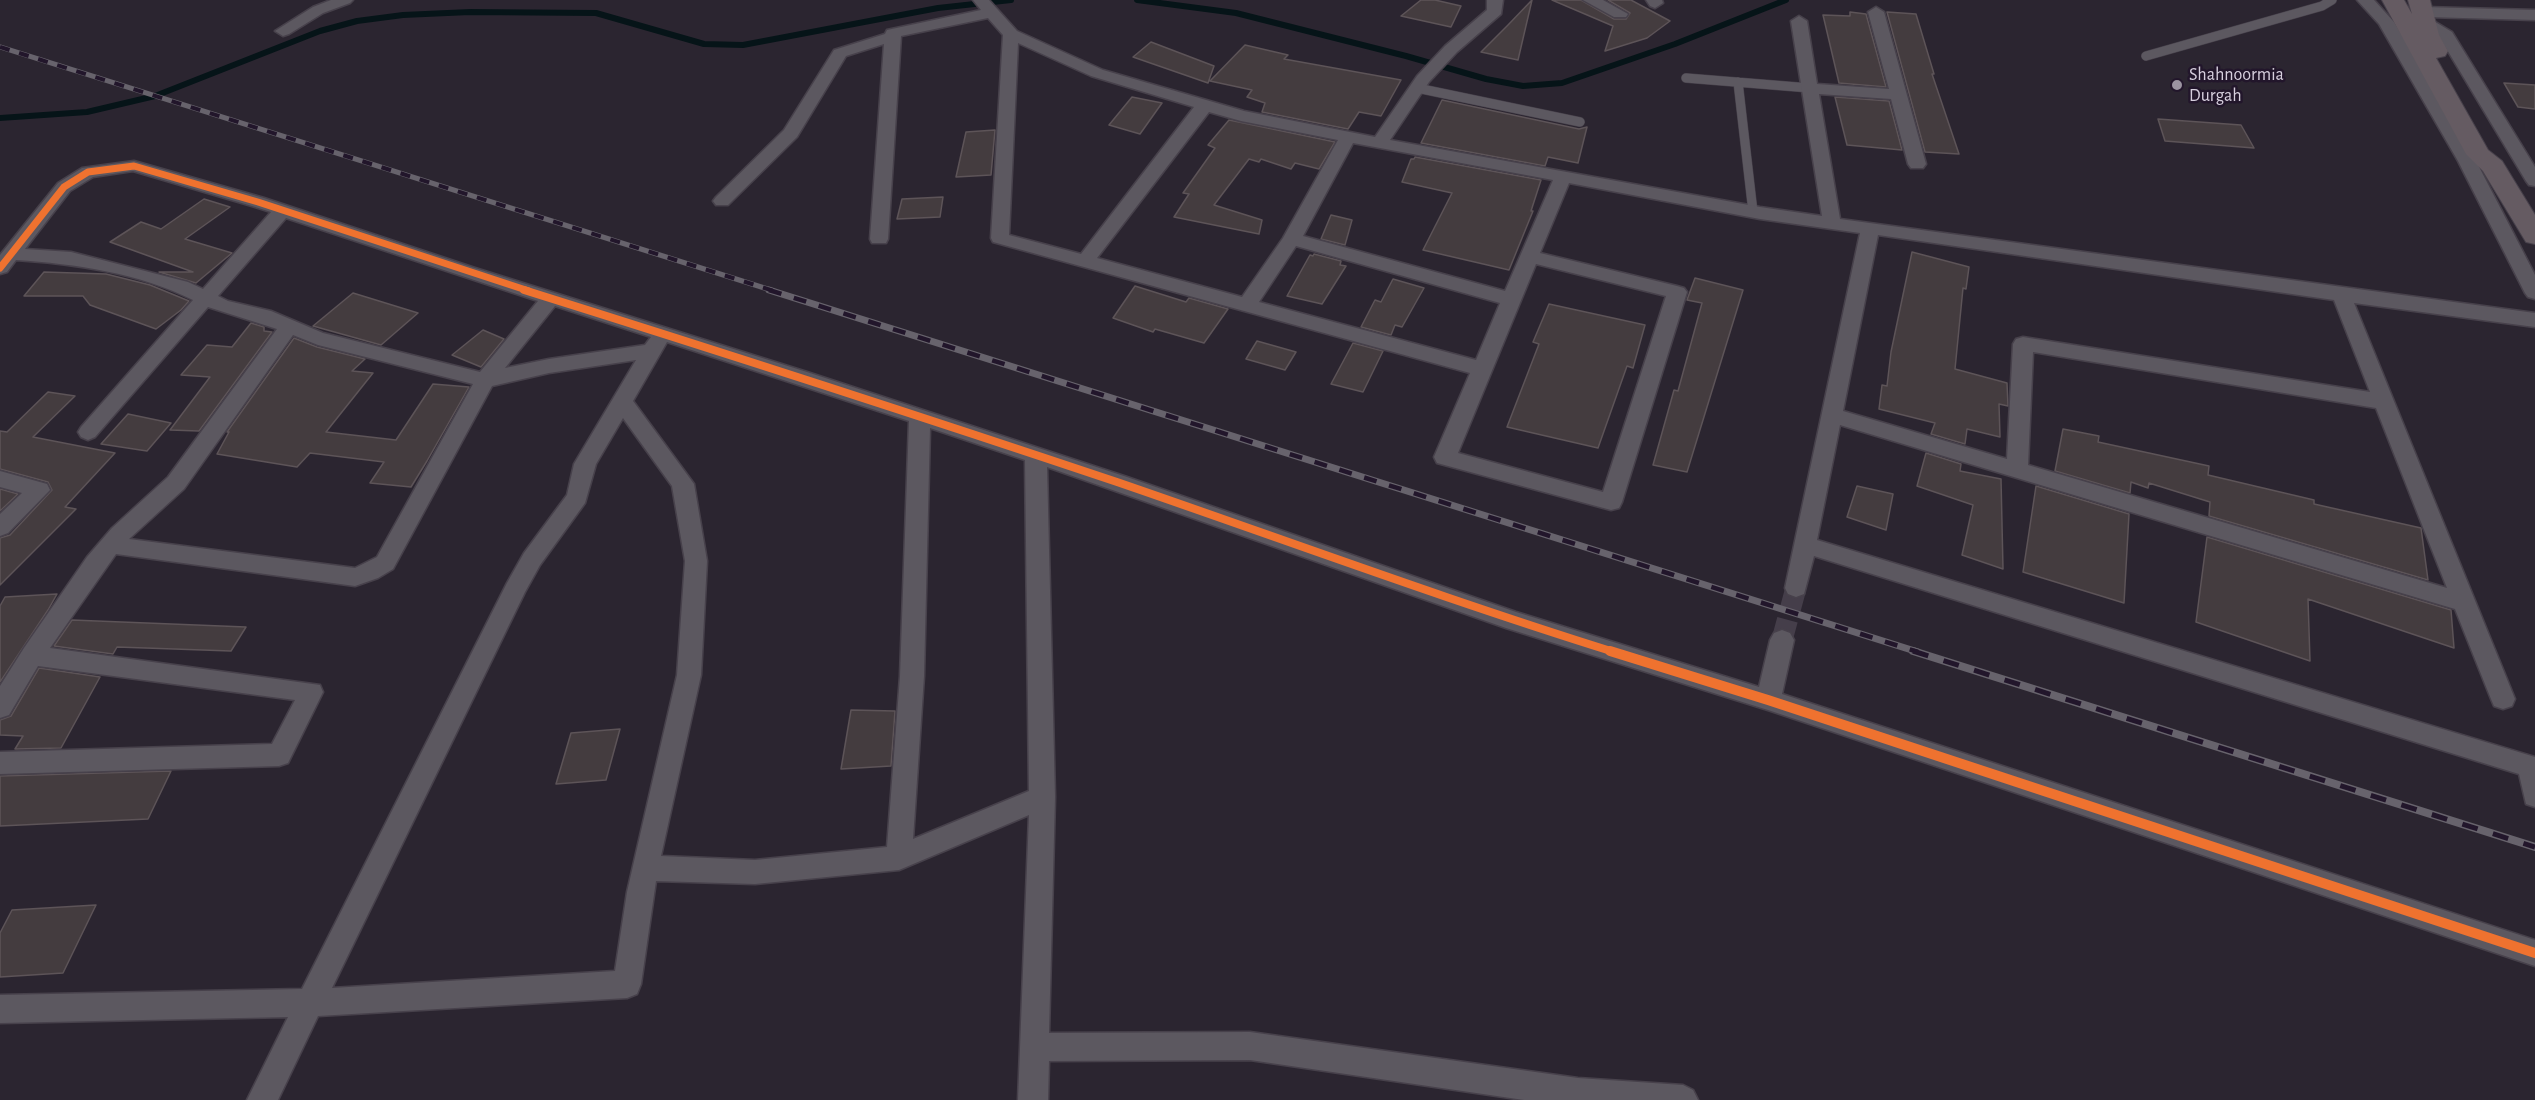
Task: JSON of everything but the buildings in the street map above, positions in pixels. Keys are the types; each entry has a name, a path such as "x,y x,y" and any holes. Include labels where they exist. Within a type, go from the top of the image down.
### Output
{"main road":[{"path":"2393,0 2478,154 2493,166 2535,236"},
{"path":"2424,17 2494,150 2493,166"}],"street":[{"path":"284,31 318,10 345,0"},
{"path":"1379,143 1420,83 1451,49 1495,11 1495,0"},
{"path":"1591,0 1620,14"},
{"path":"2365,0 2386,22 2444,122 2535,292"},
{"path":"879,239 892,33 987,7 1011,34 1097,73 1241,116 1753,212 2535,320"},
{"path":"1876,12 1917,164"},
{"path":"2424,17 2535,15"},
{"path":"2424,17 2446,35 2535,181"},
{"path":"1799,21 1832,223"},
{"path":"1011,34 1000,238 1482,369"},
{"path":"722,201 791,133 840,53 891,38"},
{"path":"1810,88 1899,95"},
{"path":"1085,261 1204,105"},
{"path":"1247,305 1292,239 1348,137"},
{"path":"6,261 64,187 88,172 135,166 284,210 551,298 657,342 920,417 1514,621 1768,700 2535,953"},
{"path":"1530,257 1677,292 1611,502 1445,457 1563,177"},
{"path":"88,432 284,210"},
{"path":"1796,588 1870,229"},
{"path":"1292,239 1511,299"},
{"path":"6,261 71,258 181,286 222,306 264,316 318,338 484,380 657,342"},
{"path":"2341,294 2503,699"},
{"path":"110,545 355,577 370,572 385,562 484,380 551,298"},
{"path":"0,708 32,655 110,545 176,483 290,326"},
{"path":"262,1100 515,589 531,559 577,497 585,464 657,342"},
{"path":"2017,470 2023,344 2384,402"},
{"path":"0,1009 310,1003 627,984 645,868 689,675 696,561 683,484 622,401"},
{"path":"1832,415 2464,602"},
{"path":"899,858 912,676 920,417"},
{"path":"1033,1100 1042,797 1036,456"},
{"path":"0,479 39,490 0,526"},
{"path":"1805,545 2533,768 2535,796"},
{"path":"1768,700 1782,640"},
{"path":"0,763 279,755 311,692 32,655"},
{"path":"645,868 755,872 899,858 1042,797"},
{"path":"1035,1047 1250,1046 1577,1097 1683,1100"}],"lane":[{"path":"2146,56 2322,6 2332,0"},
{"path":"1686,78 1810,88"},
{"path":"1738,82 1753,212"},
{"path":"1420,83 1580,122"}],"waterway":[{"path":"0,118 87,112 155,96 320,31 357,21 403,15 470,12 596,13 704,44 743,45 938,8 1011,0"},
{"path":"1137,0 1236,13 1406,56 1486,79 1523,86 1562,83 1675,44 1786,0"}],"tunnel":[{"path":"1782,640 1796,588"}],"railway":[{"path":"0,47 774,291"},
{"path":"769,290 1918,652"},
{"path":"1913,651 2535,847"}],"cycle path":[{"path":"0,268 64,187 88,172 134,166 258,202 468,272 800,377 1119,483 1514,621 1768,700 2535,953"}],"place":[{"name":"Shahnoormia Durgah","path":"2177,85"}]}
